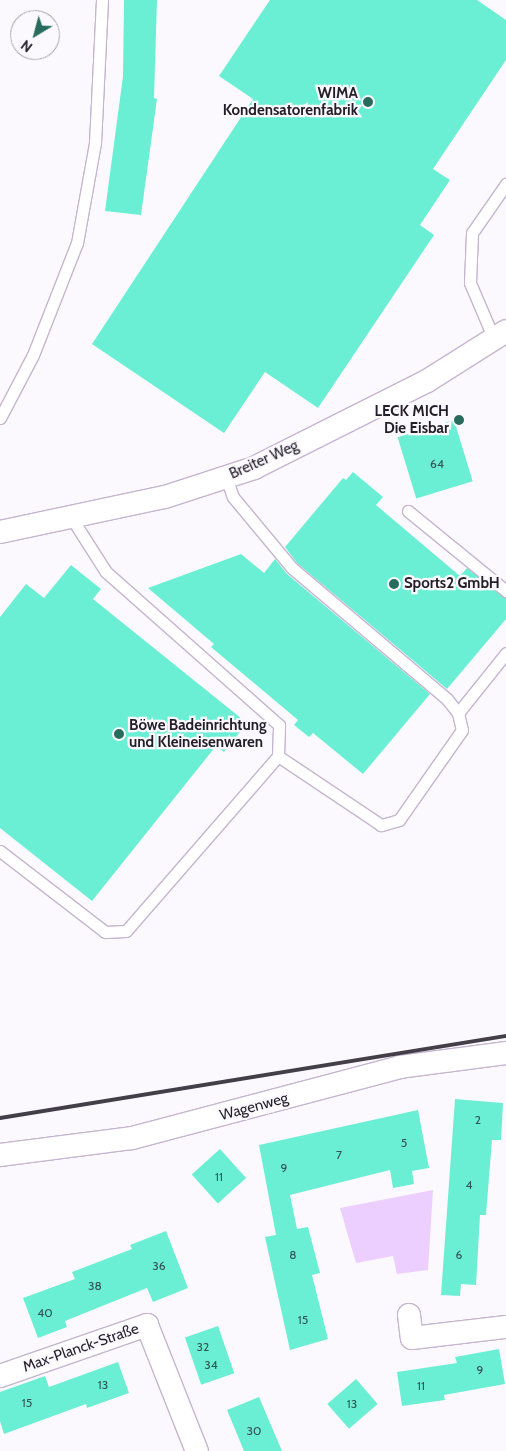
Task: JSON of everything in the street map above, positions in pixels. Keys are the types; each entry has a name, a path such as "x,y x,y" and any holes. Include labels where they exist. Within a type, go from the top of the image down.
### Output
{"street":[{"name":"Breiter Weg","path":"0,532 165,497 254,468 427,381 500,335"},
{"name":"Wagenweg","path":"0,1155 132,1138 400,1067 506,1053"},
{"path":"409,1315 412,1338 506,1327"},
{"name":"Max-Planck-Straße","path":"0,1376 147,1326 197,1451"}],"lane":[{"path":"0,418 33,355 77,243 95,144 102,0"},
{"path":"500,335 470,283 472,233 506,184"},
{"path":"226,477 233,497 292,568 447,699 458,713 462,730 399,820 381,825 278,756"},
{"path":"408,511 506,590"},
{"path":"0,851 105,932 126,930 278,756 279,725 106,572 71,517"},
{"path":"458,713 506,654"}],"shaded area":[{"path":"433,1190 428,1270 397,1274 393,1256 356,1263 340,1208"}],"building":[{"path":"124,0 157,0 154,98 157,99 141,215 105,211 123,76"},
{"path":"270,0 477,0 506,20 506,60 433,169 450,180 420,225 434,235 318,408 265,372 224,433 92,344 253,99 219,76"},
{"path":"454,420 473,481 416,498 398,437"},
{"path":"353,472 383,497 376,505 460,576 467,568 506,598 506,619 447,689 297,563 285,547 343,478 346,480"},
{"path":"241,554 264,573 275,559 287,574 430,694 363,774 313,733 309,737 294,725 298,720 211,647 214,644 148,588"},
{"name":"Böwe Badeinrichtung und Kleineisenwaren","path":"71,565 101,589 93,599 247,723 224,752 216,746 92,901 0,828 0,617 26,584 44,598"},
{"path":"455,1099 503,1103 501,1140 492,1140 486,1215 480,1215 476,1285 461,1284 460,1296 441,1295"},
{"path":"418,1110 429,1168 412,1171 414,1184 393,1188 390,1170 290,1195 297,1229 308,1227 320,1273 312,1275 328,1339 290,1350 265,1237 276,1235 259,1145"},
{"path":"220,1149 246,1178 218,1203 192,1174"},
{"path":"166,1231 188,1288 153,1302 147,1288 65,1321 67,1327 38,1338 23,1298 75,1279 72,1272 132,1249 130,1245"},
{"path":"218,1326 234,1373 201,1385 185,1337"},
{"path":"499,1349 505,1384 444,1395 445,1400 402,1406 397,1372 457,1363 455,1357"},
{"path":"118,1362 129,1393 87,1408 86,1404 4,1434 0,1421 0,1392 45,1376 49,1387"},
{"path":"356,1379 378,1404 349,1429 327,1404"},
{"path":"259,1397 282,1451 244,1451 227,1410"}],"railway":[{"path":"0,1118 506,1036"}],"place":[{"name":"WIMA Kondensatorenfabrik","path":"368,102"},
{"name":"LECK MICH Die Eisbar","path":"459,420"},
{"name":"Sports2 GmbH","path":"394,584"},
{"name":"Böwe Badeinrichtung und Kleineisenwaren","path":"119,734"}]}
